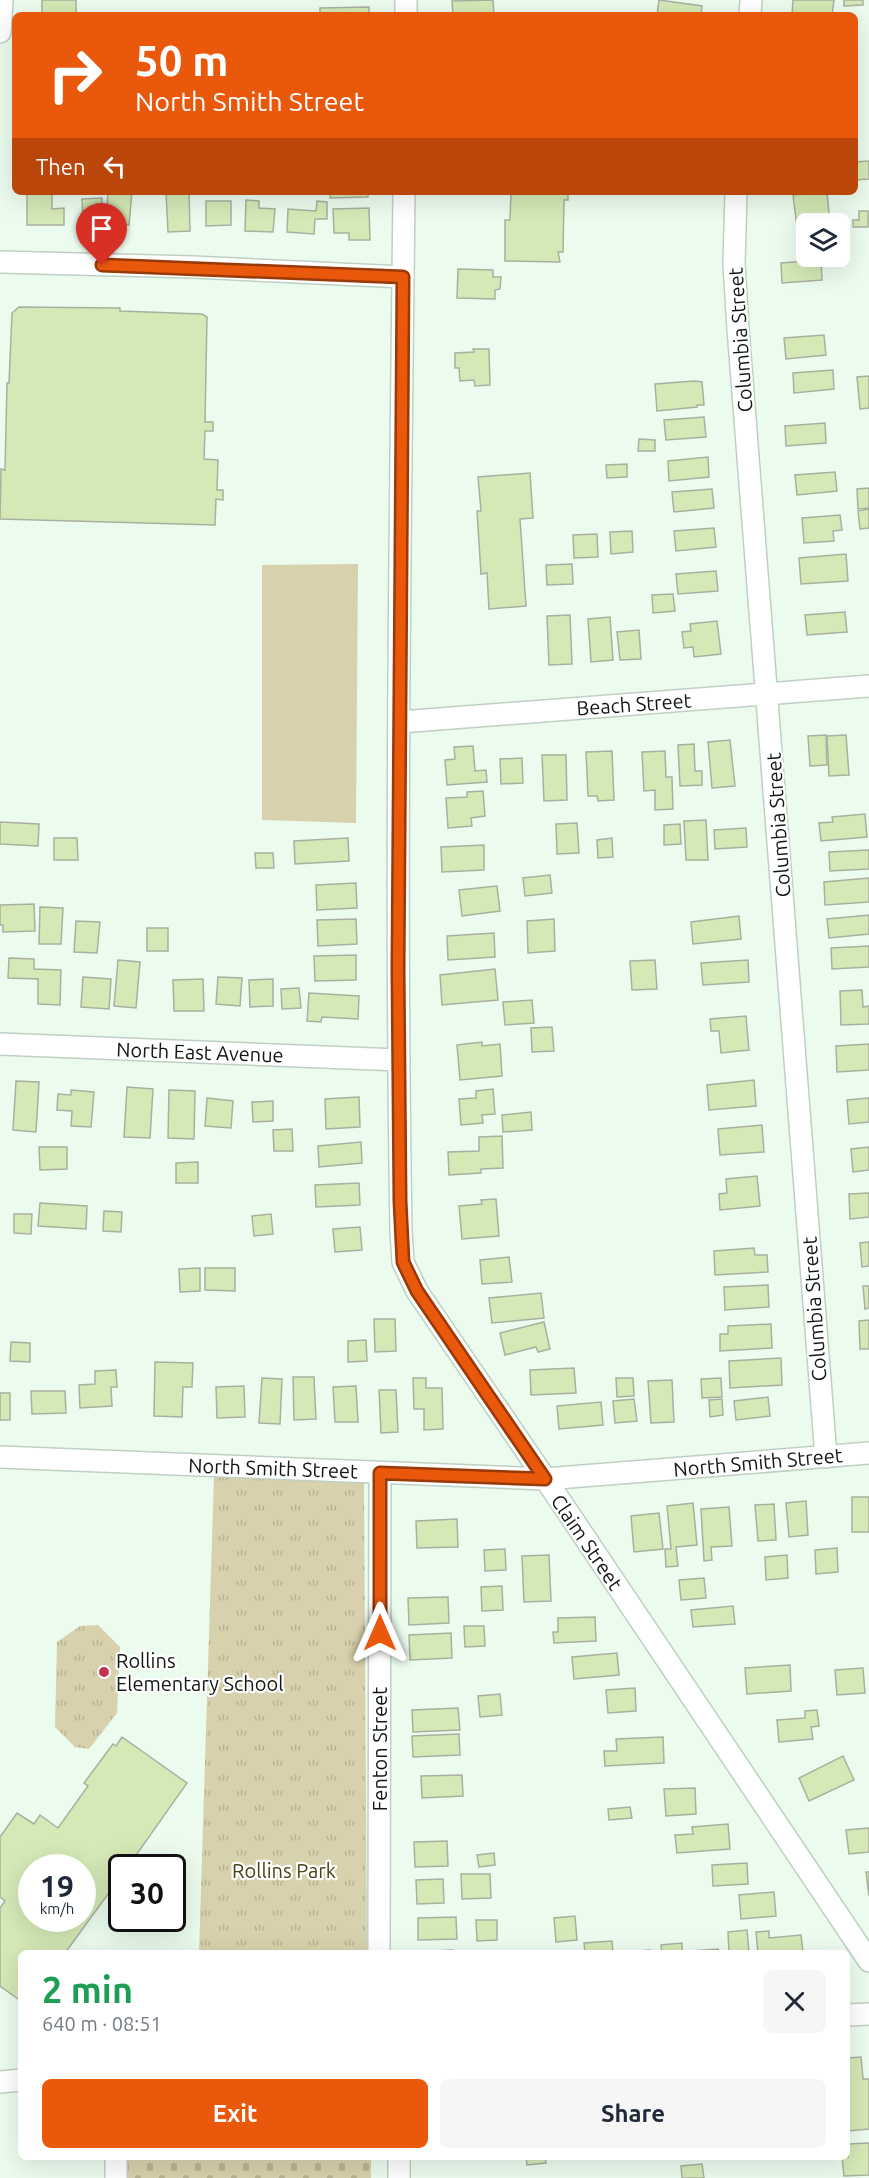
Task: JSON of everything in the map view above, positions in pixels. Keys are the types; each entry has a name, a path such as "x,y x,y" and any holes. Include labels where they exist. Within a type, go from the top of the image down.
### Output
{"street":[{"path":"0,32 2,0"},
{"name":"Claim Street","path":"404,195 399,1060 403,1262 417,1291 869,1961"},
{"name":"Columbia Street","path":"736,195 736,288 826,1457"},
{"path":"0,262 194,267 403,277"},
{"name":"Beach Street","path":"400,722 869,686"},
{"name":"North East Avenue","path":"0,1044 399,1060"},
{"name":"North Smith Street","path":"0,1457 545,1479 869,1453"},
{"name":"Fenton Street","path":"379,1950 380,1473"},
{"path":"850,2015 869,2014"},
{"path":"0,2082 18,2080"},
{"path":"116,2160 116,2178"},
{"path":"399,2160 399,2178"}],"green space":[{"path":"358,564 356,823 262,820 262,565"},
{"name":"Rollins Park","path":"214,1476 364,1481 367,1950 199,1950"},
{"path":"98,1625 120,1647 117,1713 89,1749 75,1747 55,1727 57,1642 80,1626"},
{"path":"127,2160 371,2160 371,2178 127,2178"}],"building":[{"path":"42,0 76,0 76,12 42,12"},
{"path":"493,0 494,12 453,12 452,1"},
{"path":"659,0 702,6 701,12 657,12"},
{"path":"793,0 834,0 832,12 792,12"},
{"path":"844,0 863,0 863,5 844,6"},
{"path":"369,7 369,12 320,12 320,8"},
{"path":"869,161 869,179 858,180 858,162"},
{"path":"27,195 52,195 52,209 64,208 64,225 27,225"},
{"path":"108,195 132,195 129,225 106,223"},
{"path":"166,195 189,195 190,231 168,232"},
{"path":"330,195 368,195 368,197 330,198"},
{"path":"511,195 568,195 568,200 564,200 563,252 558,252 560,262 505,261 505,220 510,220"},
{"path":"793,195 827,195 829,213 796,213 796,219"},
{"path":"102,198 102,219 83,220 82,199"},
{"path":"246,200 259,201 259,208 275,209 273,232 245,231"},
{"path":"206,201 231,201 231,225 206,226"},
{"path":"317,201 327,202 327,219 315,219 314,234 287,232 288,209 316,211"},
{"path":"369,208 370,240 349,240 349,233 334,233 333,209"},
{"path":"859,211 868,211 868,227 853,227 853,220 859,220"},
{"path":"796,262 796,267 821,267 822,280 782,283 781,263"},
{"path":"458,269 493,270 493,277 501,277 500,289 495,290 495,299 457,298"},
{"path":"19,307 120,308 120,311 202,314 207,317 205,422 213,422 213,431 205,431 204,459 218,460 217,490 223,490 223,500 216,499 215,525 0,519 1,469 5,470 7,383 9,383 12,313"},
{"path":"824,335 826,355 786,359 784,338"},
{"path":"473,349 489,349 490,385 475,386 474,380 460,381 459,368 455,368 455,353 474,352"},
{"path":"833,370 834,389 794,393 793,373"},
{"path":"869,376 869,408 860,409 857,377"},
{"path":"702,382 704,405 657,411 655,384"},
{"path":"704,417 706,437 666,440 664,420"},
{"path":"825,423 826,443 786,446 785,426"},
{"path":"639,439 655,440 655,451 638,451"},
{"path":"708,457 709,477 669,481 668,461"},
{"path":"627,464 627,477 607,478 606,465"},
{"path":"835,472 837,491 797,495 795,475"},
{"path":"530,473 533,518 520,519 526,606 489,609 487,573 481,574 477,511 481,511 478,477"},
{"path":"869,488 869,508 858,509 857,489"},
{"path":"712,489 714,508 674,512 672,492"},
{"path":"869,509 869,528 860,529 858,511"},
{"path":"840,515 842,530 833,531 834,541 804,543 802,518"},
{"path":"714,528 716,547 676,551 674,531"},
{"path":"632,531 633,552 611,554 610,532"},
{"path":"597,534 598,557 574,558 573,535"},
{"path":"846,554 848,581 801,584 799,558"},
{"path":"572,564 573,584 547,585 546,565"},
{"path":"716,571 718,591 678,594 676,574"},
{"path":"673,594 675,611 653,613 652,595"},
{"path":"845,612 847,632 807,635 805,615"},
{"path":"570,615 572,664 549,665 547,616"},
{"path":"610,617 613,660 591,662 588,619"},
{"path":"717,621 721,654 694,657 693,647 684,648 682,632 691,631 690,624"},
{"path":"639,630 641,659 620,660 617,632"},
{"path":"826,735 827,765 810,766 808,736"},
{"path":"846,735 849,775 829,776 827,736"},
{"path":"730,740 735,786 712,788 708,742"},
{"path":"694,744 695,771 702,771 702,785 680,786 678,745"},
{"path":"473,746 475,771 486,770 487,782 447,785 445,760 455,759 454,747"},
{"path":"612,751 614,800 598,801 597,796 588,796 586,752"},
{"path":"665,751 666,777 672,777 673,809 655,810 655,790 644,791 642,752"},
{"path":"542,755 566,755 567,800 544,801"},
{"path":"522,758 523,783 501,784 500,759"},
{"path":"483,791 485,816 471,818 472,826 448,828 446,798 467,797 467,792"},
{"path":"865,814 867,837 821,841 819,823 833,822 832,817"},
{"path":"706,820 708,860 686,860 684,821"},
{"path":"0,822 39,824 38,846 0,844"},
{"path":"577,823 579,853 557,854 556,824"},
{"path":"680,824 681,844 664,845 664,825"},
{"path":"746,828 747,847 715,849 714,830"},
{"path":"54,838 77,838 78,860 54,860"},
{"path":"348,838 349,861 295,864 294,841"},
{"path":"612,838 613,857 598,858 597,840"},
{"path":"484,845 484,870 442,872 441,847"},
{"path":"869,850 869,869 830,871 829,852"},
{"path":"255,853 273,853 274,868 256,868"},
{"path":"550,875 552,893 525,896 523,878"},
{"path":"869,878 869,902 825,905 824,882"},
{"path":"356,883 357,908 317,910 316,885"},
{"path":"497,886 500,911 462,916 459,890"},
{"path":"34,904 35,931 3,932 3,925 0,925 0,905"},
{"path":"40,907 63,908 61,944 39,944"},
{"path":"869,915 869,934 829,938 827,919"},
{"path":"739,916 741,939 693,944 691,922"},
{"path":"356,919 357,944 318,946 317,920"},
{"path":"554,919 555,951 528,953 527,921"},
{"path":"76,921 100,922 97,953 74,952"},
{"path":"147,928 168,928 168,951 147,951"},
{"path":"494,933 495,957 448,960 447,936"},
{"path":"869,946 869,967 832,969 831,948"},
{"path":"356,955 356,980 315,981 314,956"},
{"path":"9,958 34,959 34,969 61,970 60,1005 38,1004 38,979 8,978"},
{"path":"118,960 140,962 136,1008 114,1006"},
{"path":"655,960 657,989 632,990 630,961"},
{"path":"748,960 749,982 703,985 701,963"},
{"path":"495,969 498,1000 442,1005 440,975"},
{"path":"83,977 111,979 109,1009 81,1007"},
{"path":"218,977 242,978 240,1006 216,1004"},
{"path":"203,979 204,1011 174,1011 173,980"},
{"path":"273,979 273,1006 250,1007 249,980"},
{"path":"299,988 301,1008 282,1009 281,989"},
{"path":"862,990 863,1007 869,1006 869,1024 841,1025 840,991"},
{"path":"309,993 359,996 358,1019 322,1017 321,1022 307,1021"},
{"path":"532,1000 534,1023 505,1025 503,1002"},
{"path":"746,1016 749,1050 721,1053 719,1031 711,1031 710,1019"},
{"path":"552,1027 554,1051 532,1052 531,1028"},
{"path":"482,1042 482,1046 500,1044 502,1076 460,1080 457,1045"},
{"path":"869,1044 869,1070 837,1072 836,1046"},
{"path":"754,1080 756,1106 709,1110 707,1085"},
{"path":"16,1081 39,1082 36,1132 13,1130"},
{"path":"127,1087 153,1089 150,1138 124,1137"},
{"path":"493,1089 495,1114 482,1115 483,1123 461,1125 459,1099 476,1098 476,1091"},
{"path":"71,1090 94,1092 91,1127 71,1126 72,1111 57,1110 58,1094 71,1095"},
{"path":"169,1090 195,1091 194,1139 168,1138"},
{"path":"359,1097 360,1127 326,1129 325,1099"},
{"path":"207,1098 233,1101 231,1128 205,1126"},
{"path":"869,1098 869,1122 849,1124 847,1100"},
{"path":"273,1101 273,1121 253,1122 252,1102"},
{"path":"531,1112 532,1130 503,1132 502,1115"},
{"path":"762,1125 764,1152 720,1155 718,1129"},
{"path":"292,1129 293,1151 274,1151 273,1130"},
{"path":"502,1136 503,1168 481,1169 481,1173 449,1175 448,1152 479,1151 479,1137"},
{"path":"361,1142 362,1163 319,1167 318,1146"},
{"path":"39,1147 67,1147 67,1169 40,1170"},
{"path":"869,1147 869,1170 853,1172 851,1149"},
{"path":"198,1162 198,1183 176,1183 176,1163"},
{"path":"757,1176 760,1206 720,1210 719,1194 727,1193 726,1179"},
{"path":"359,1183 360,1205 316,1207 315,1185"},
{"path":"869,1193 869,1217 850,1219 849,1194"},
{"path":"496,1199 499,1236 462,1239 459,1206 482,1204 481,1200"},
{"path":"40,1203 87,1206 86,1229 38,1226"},
{"path":"104,1211 122,1212 121,1232 103,1231"},
{"path":"14,1214 32,1214 31,1234 14,1233"},
{"path":"271,1214 273,1234 254,1236 252,1216"},
{"path":"360,1227 362,1250 335,1252 333,1229"},
{"path":"869,1242 869,1266 862,1267 860,1243"},
{"path":"754,1248 755,1255 767,1255 768,1272 715,1275 714,1251"},
{"path":"509,1257 512,1282 482,1284 480,1260"},
{"path":"200,1268 200,1291 180,1292 179,1269"},
{"path":"205,1268 235,1268 235,1291 205,1290"},
{"path":"768,1285 769,1307 725,1310 724,1287"},
{"path":"863,1286 869,1286 869,1308 865,1309"},
{"path":"541,1293 544,1318 492,1323 489,1298"},
{"path":"374,1319 395,1319 396,1351 375,1352"},
{"path":"869,1320 869,1349 860,1349 859,1321"},
{"path":"544,1322 550,1349 538,1352 536,1347 505,1355 500,1333"},
{"path":"771,1324 772,1348 720,1351 720,1334 728,1334 728,1326"},
{"path":"366,1340 367,1361 348,1362 348,1341"},
{"path":"11,1342 30,1343 30,1362 10,1361"},
{"path":"781,1358 782,1385 730,1388 729,1361"},
{"path":"155,1362 193,1363 192,1387 183,1387 182,1417 154,1416"},
{"path":"574,1368 576,1393 531,1395 530,1370"},
{"path":"116,1370 117,1387 111,1387 112,1406 80,1408 79,1385 95,1384 95,1371"},
{"path":"293,1377 314,1377 316,1419 294,1420"},
{"path":"262,1378 282,1379 280,1424 259,1423"},
{"path":"413,1378 426,1378 426,1388 442,1388 443,1429 424,1430 424,1409 414,1409"},
{"path":"616,1378 633,1378 634,1396 617,1397"},
{"path":"721,1378 722,1397 702,1398 701,1379"},
{"path":"672,1380 674,1422 651,1423 648,1381"},
{"path":"244,1386 245,1417 217,1418 216,1387"},
{"path":"356,1386 358,1422 335,1422 333,1387"},
{"path":"379,1390 396,1390 398,1432 381,1433"},
{"path":"31,1391 65,1391 66,1413 32,1414"},
{"path":"0,1393 10,1393 10,1420 0,1420"},
{"path":"768,1397 770,1416 736,1420 734,1401"},
{"path":"634,1399 637,1421 615,1423 613,1401"},
{"path":"722,1399 723,1415 710,1417 709,1400"},
{"path":"601,1402 603,1425 559,1429 557,1406"},
{"path":"852,1497 869,1497 869,1532 852,1532"},
{"path":"806,1501 808,1535 789,1537 786,1503"},
{"path":"693,1503 697,1545 676,1547 678,1566 666,1567 665,1549 671,1549 667,1506"},
{"path":"774,1504 776,1540 758,1541 755,1505"},
{"path":"729,1507 732,1546 711,1547 712,1560 704,1561 701,1509"},
{"path":"659,1513 663,1549 634,1552 631,1516"},
{"path":"457,1519 458,1547 417,1548 416,1521"},
{"path":"837,1548 838,1572 816,1574 815,1550"},
{"path":"505,1549 506,1570 485,1571 484,1550"},
{"path":"549,1555 551,1601 524,1602 522,1556"},
{"path":"787,1555 788,1578 766,1580 765,1557"},
{"path":"704,1578 706,1598 681,1600 679,1580"},
{"path":"502,1586 503,1610 482,1611 481,1587"},
{"path":"448,1597 449,1623 409,1625 408,1598"},
{"path":"733,1606 735,1624 693,1627 691,1610"},
{"path":"595,1617 596,1641 554,1643 553,1632 558,1632 558,1618"},
{"path":"464,1626 484,1626 485,1646 465,1647"},
{"path":"451,1633 452,1658 410,1660 409,1635"},
{"path":"617,1653 619,1675 574,1679 572,1657"},
{"path":"790,1665 791,1691 747,1694 745,1668"},
{"path":"863,1668 865,1693 837,1695 835,1670"},
{"path":"635,1688 636,1711 608,1713 606,1690"},
{"path":"500,1694 502,1715 480,1717 478,1696"},
{"path":"458,1708 460,1730 413,1732 412,1710"},
{"path":"817,1710 819,1726 811,1727 813,1739 779,1742 777,1720 805,1718 805,1711"},
{"path":"459,1734 460,1755 413,1757 412,1736"},
{"path":"122,1737 187,1783 137,1854 108,1854 108,1894 96,1911 96,1854 18,1854 18,1932 80,1932 67,1950 18,1950 18,1999 0,1986 0,1908 5,1901 0,1897 0,1837 17,1813 34,1824 40,1815 58,1828 88,1786 84,1783 113,1744 116,1746"},
{"path":"663,1737 664,1763 605,1766 604,1751 617,1751 616,1739"},
{"path":"843,1756 854,1780 809,1801 799,1778"},
{"path":"462,1775 463,1796 422,1798 421,1776"},
{"path":"695,1788 696,1814 666,1816 664,1789"},
{"path":"630,1807 632,1818 609,1820 608,1809"},
{"path":"728,1824 730,1849 677,1853 675,1835 693,1834 692,1827"},
{"path":"869,1828 869,1852 849,1854 846,1830"},
{"path":"447,1841 448,1866 415,1867 414,1842"},
{"path":"494,1853 495,1865 479,1867 477,1855"},
{"path":"747,1863 748,1884 713,1886 712,1865"},
{"path":"866,1872 869,1872 869,1896"},
{"path":"461,1874 490,1874 491,1898 462,1899"},
{"path":"443,1879 444,1903 417,1904 416,1880"},
{"path":"774,1892 776,1916 741,1919 739,1895"},
{"path":"575,1916 577,1940 556,1942 554,1918"},
{"path":"456,1917 457,1939 418,1940 418,1918"},
{"path":"476,1920 497,1920 497,1940 477,1941"},
{"path":"747,1930 749,1950 729,1950 728,1932"},
{"path":"769,1931 769,1938 801,1935 803,1950 758,1950 756,1932"},
{"path":"612,1941 613,1950 585,1950 584,1943"},
{"path":"682,1943 682,1950 662,1950 661,1945"},
{"path":"861,2057 863,2079 869,2079 869,2129 850,2131 850,2058"},
{"path":"869,2143 869,2175 844,2176 842,2160 850,2160 850,2144"},
{"path":"526,2160 546,2160 546,2163 527,2165"},
{"path":"702,2164 704,2178 682,2178 681,2166"}],"place":[{"name":"Rollins Elementary School","path":"104,1672"}],"route":[{"path":"102,265 403,277 398,969 400,1201 403,1262 417,1291 545,1479 380,1473 380,1633"}]}
